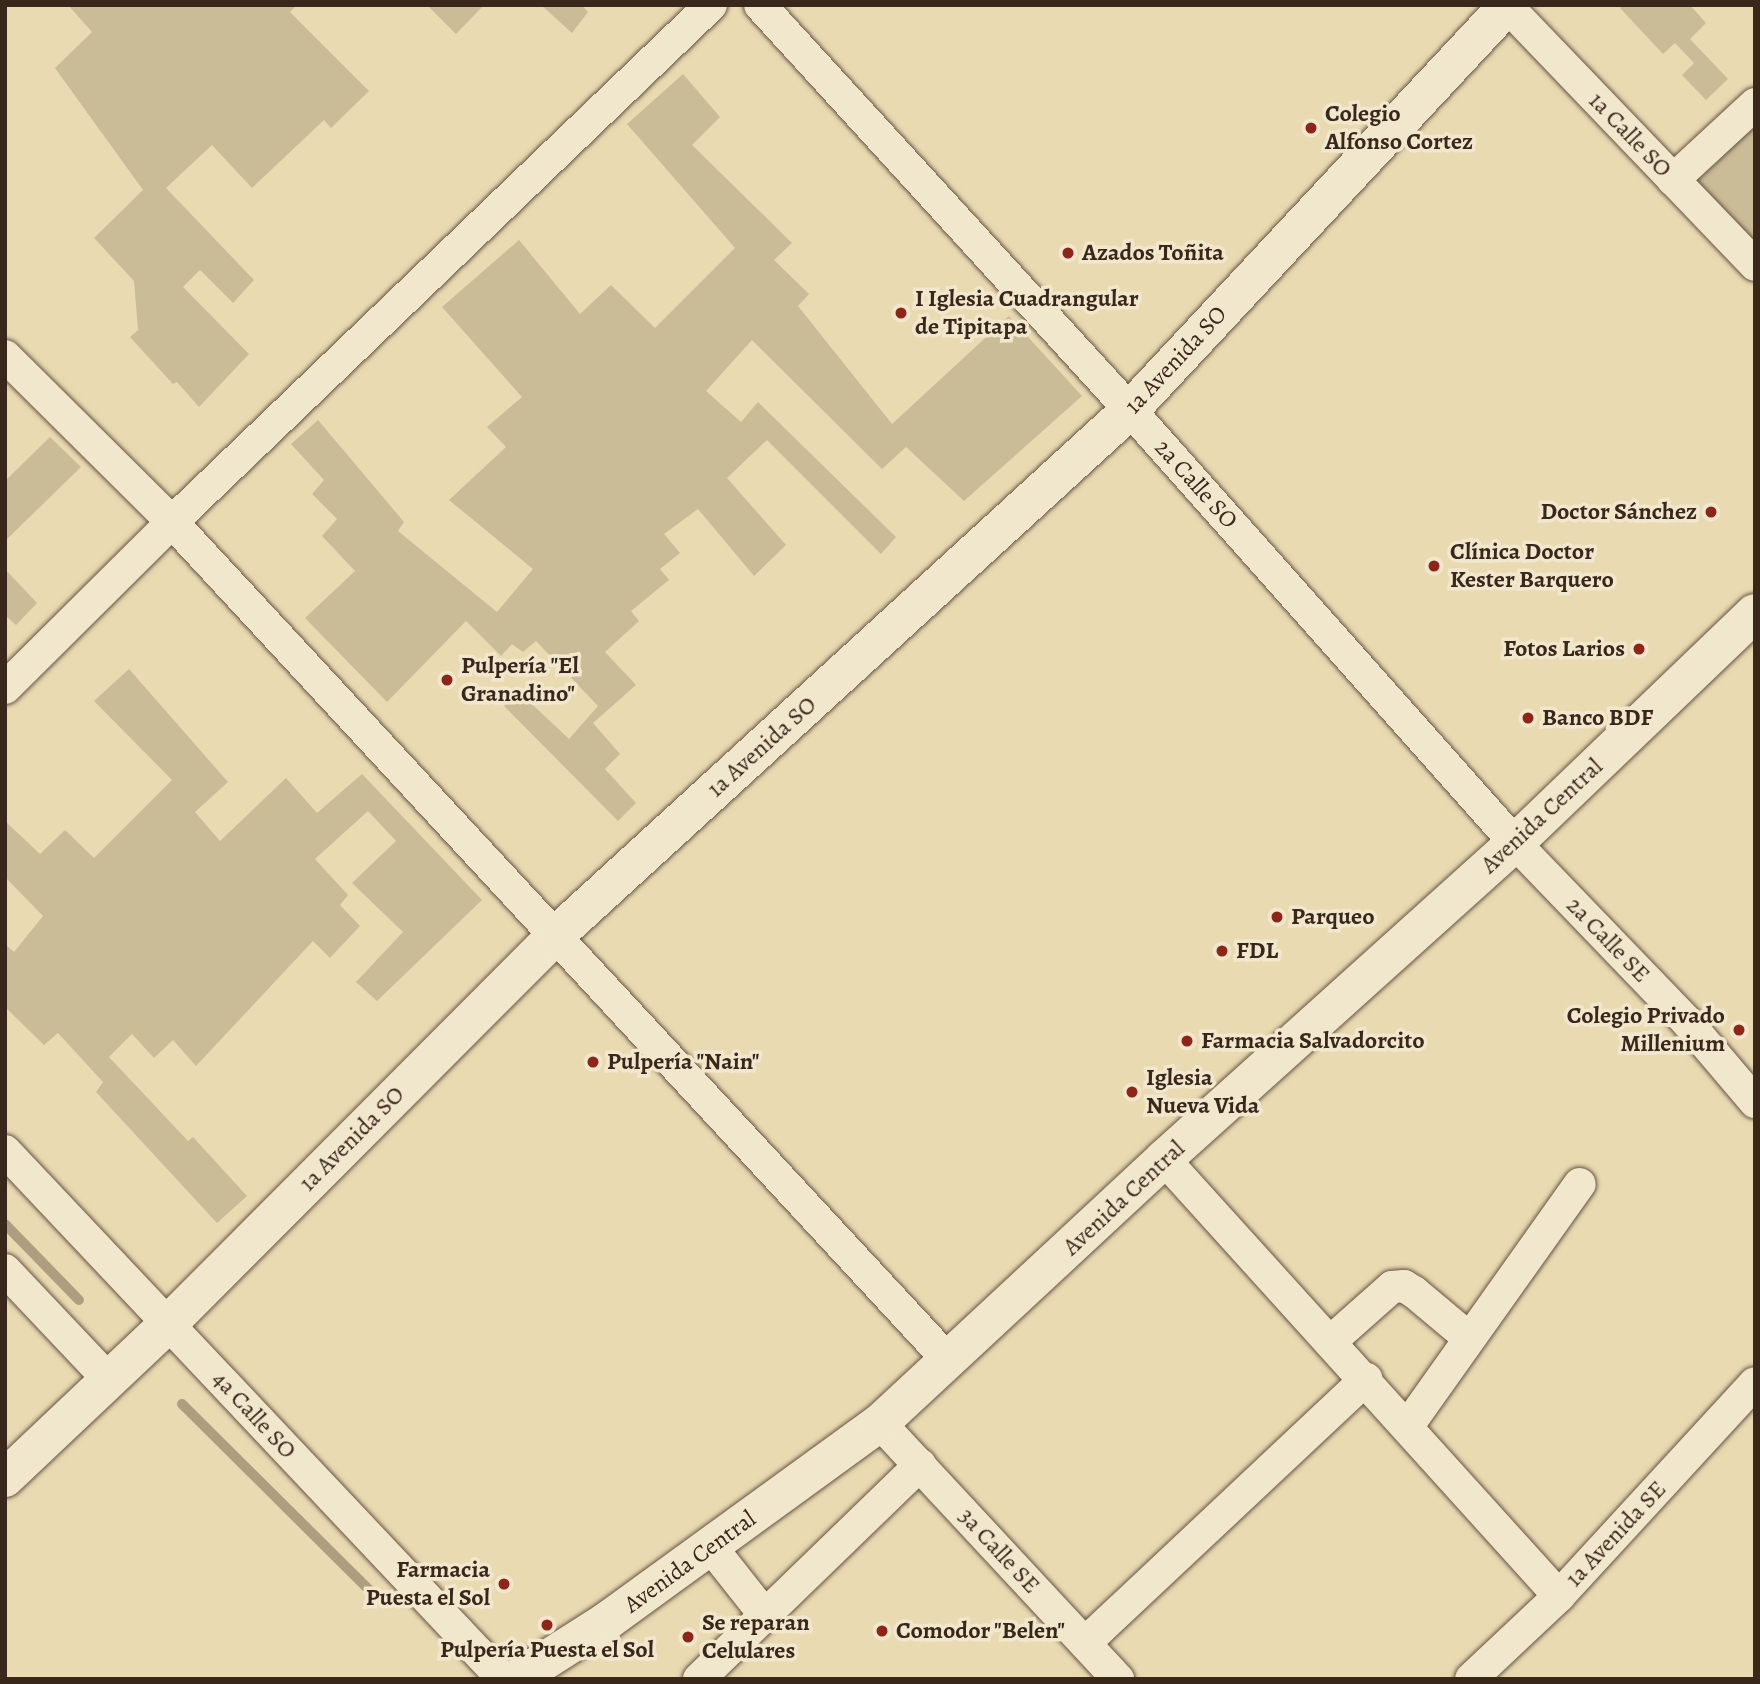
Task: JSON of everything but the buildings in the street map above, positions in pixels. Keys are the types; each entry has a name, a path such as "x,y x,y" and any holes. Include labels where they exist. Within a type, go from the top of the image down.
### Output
{"street":[{"path":"5,688 172,523 711,5"},
{"name":"2a Calle SO","path":"760,5 1130,410 1515,843"},
{"name":"1a Avenida SO","path":"5,1478 168,1324 555,936 1130,410 1507,6"},
{"name":"1a Calle SO","path":"1507,6 1755,265"},
{"path":"1673,180 1755,104"},
{"path":"5,356 172,523 949,1361"},
{"name":"Avenida Central","path":"516,1679 607,1621 880,1423 1164,1159 1515,843 1755,613"},
{"name":"2a Calle SE","path":"1515,843 1688,1023 1755,1102"},
{"name":"4a Calle SO","path":"5,1151 502,1679"},
{"path":"1164,1159 1366,1379 1559,1596"},
{"path":"1407,1427 1469,1338 1554,1225 1580,1184"},
{"path":"5,1270 109,1380"},
{"path":"1330,1342 1392,1287 1404,1286 1469,1338"},
{"path":"1085,1643 1366,1379"},
{"name":"1a Avenida SE","path":"1471,1679 1559,1596 1755,1383"},
{"name":"3a Calle SE","path":"880,1423 1118,1679"},
{"path":"699,1679 920,1465"},
{"path":"711,1546 764,1614"}],"shaded area":[{"path":"68,5 297,5 290,12 369,91 331,128 324,120 252,188 212,145 166,188 254,280 233,303 200,270 183,287 249,354 199,407 177,382 173,384 130,337 138,330 134,281 94,238 143,190 55,68 92,32"},
{"path":"427,5 484,5 456,34"},
{"path":"541,5 582,5 588,12 572,33"},
{"path":"1623,5 1690,5 1706,23 1690,39 1728,79 1706,100 1682,75 1694,63 1675,43 1663,54 1620,8"},
{"path":"683,74 720,117 692,145 792,243 774,260 809,294 798,306 892,424 1009,316 1082,396 964,501 906,447 882,469 752,340 706,391 741,422 758,402 896,537 881,554 767,440 727,478 786,545 754,576 698,509 664,534 680,553 660,569 669,580 631,611 639,621 605,652 636,685 593,723 620,754 605,769 636,803 618,821 504,706 518,691 569,739 598,706 536,641 523,652 512,644 501,656 466,621 387,702 305,618 355,571 322,536 337,519 312,494 324,480 291,444 318,420 404,522 398,531 497,612 533,569 449,500 506,447 487,427 522,397 442,307 519,240 580,314 611,285 655,328 735,248 627,124"},
{"path":"1755,115 1755,246 1690,177"},
{"path":"50,437 81,467 5,541 5,481"},
{"path":"5,569 37,603 16,625 5,615"},
{"path":"129,669 228,782 195,812 220,841 286,778 317,813 362,774 482,900 377,1001 356,982 403,932 352,883 396,841 368,811 315,859 348,895 340,905 360,926 330,958 313,941 196,1066 173,1040 154,1058 132,1034 109,1057 188,1141 193,1137 247,1196 217,1223 96,1092 103,1082 58,1033 44,1045 5,1007 5,944 14,952 43,916 5,877 5,821 40,854 65,830 94,858 172,780 94,701"}],"waterway":[{"path":"5,1224 79,1300"},
{"path":"182,1404 372,1593"}],"place":[{"name":"Colegio Alfonso Cortez","path":"1311,128"},
{"name":"Azados Toñita","path":"1068,253"},
{"name":"I Iglesia Cuadrangular de Tipitapa","path":"901,313"},
{"name":"Doctor Sánchez","path":"1711,512"},
{"name":"Clínica Doctor Kester Barquero","path":"1434,566"},
{"name":"Fotos Larios","path":"1639,649"},
{"name":"Pulpería \"El Granadino\"","path":"447,680"},
{"name":"Banco BDF","path":"1528,718"},
{"name":"Parqueo","path":"1277,917"},
{"name":"FDL","path":"1222,951"},
{"name":"Colegio Privado Millenium","path":"1739,1030"},
{"name":"Farmacia Salvadorcito","path":"1187,1041"},
{"name":"Pulpería \"Nain\"","path":"593,1062"},
{"name":"Iglesia Nueva Vida","path":"1132,1092"},
{"name":"Farmacia Puesta el Sol","path":"504,1584"},
{"name":"Pulpería Puesta el Sol","path":"547,1625"},
{"name":"Comodor \"Belen\"","path":"882,1631"},
{"name":"Se reparan Celulares","path":"688,1637"}]}
